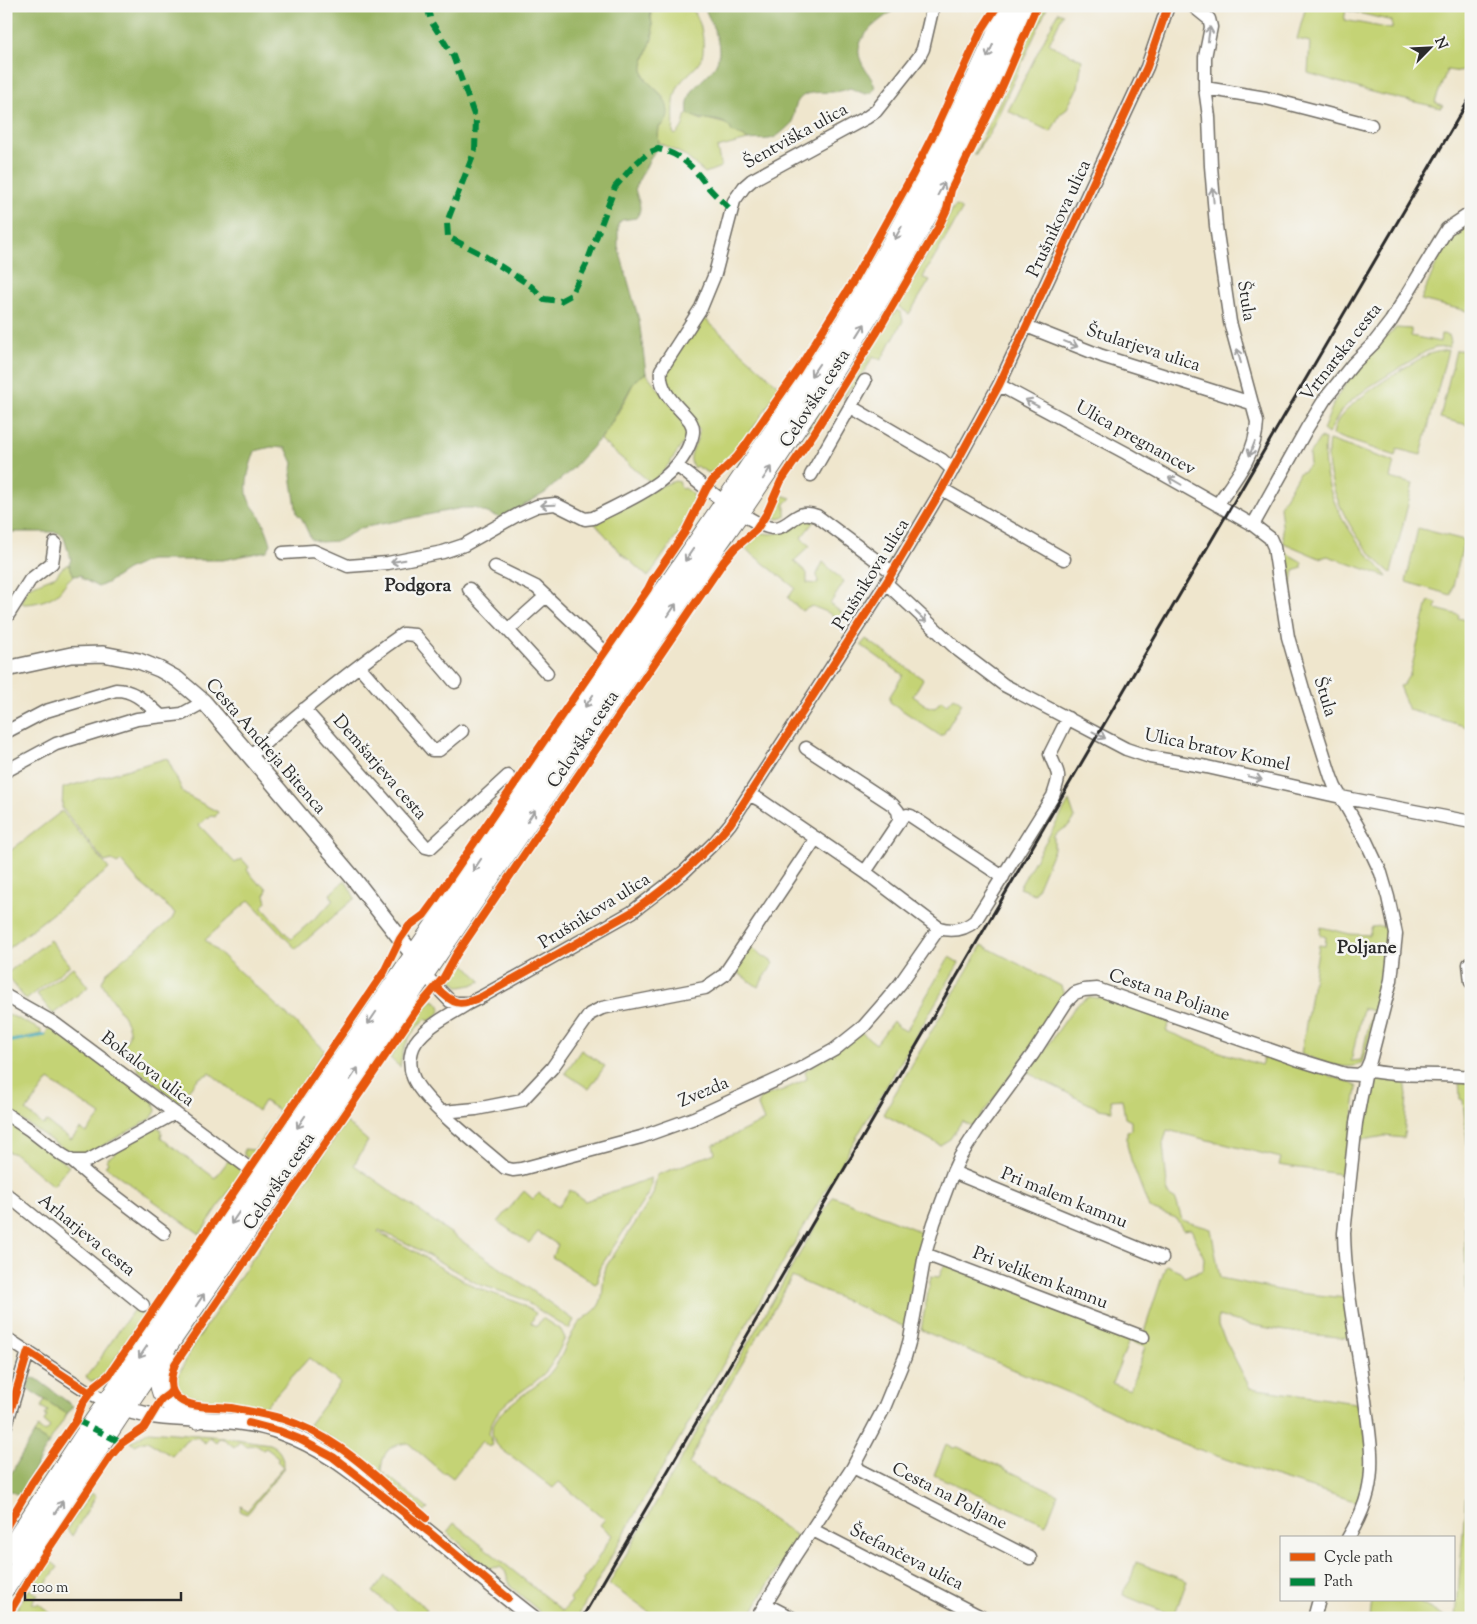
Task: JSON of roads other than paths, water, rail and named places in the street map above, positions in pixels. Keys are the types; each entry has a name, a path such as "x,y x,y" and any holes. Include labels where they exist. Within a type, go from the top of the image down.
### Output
{"main road":[{"name":"Celovška cesta","path":"6,1555 90,1427 116,1406 172,1340 424,974 732,508 878,267 953,128 1009,6"},
{"name":"Celovška cesta","path":"6,1587 116,1406 262,1178 616,661 847,353 892,278 974,126 1028,6"},
{"path":"172,1340 161,1375 161,1390 173,1407 187,1412 197,1419"}],"street":[{"name":"Šentviška ulica","path":"677,466 688,449 694,428 662,387 661,370 695,319 707,294 717,267 734,201 744,187 752,180 876,111 919,57 923,49 933,6"},
{"name":"Prušnikova ulica","path":"469,1003 632,912 684,872 715,842 730,824 889,578 953,470 999,385 1147,67 1168,6"},
{"name":"Štula","path":"1193,6 1208,19 1211,27 1205,57 1205,88 1209,117 1210,166 1216,226 1229,319 1251,403 1256,412 1257,422 1253,448 1241,471 1218,505"},
{"path":"1205,88 1266,98 1371,125"},
{"name":"Vrtnarska cesta","path":"1253,525 1325,399 1391,321 1447,230 1471,213"},
{"name":"Štularjeva ulica","path":"1026,326 1102,356 1251,403"},
{"path":"811,474 865,381"},
{"name":"Ulica pregnancev","path":"999,385 1126,453 1253,525"},
{"path":"851,407 942,460 953,470"},
{"path":"283,553 314,551 348,566 388,563 443,552 464,545 537,506 555,504 585,519 593,518 643,492 663,479 677,466 732,508"},
{"path":"942,489 1064,559"},
{"name":"Ulica bratov Komel","path":"732,508 770,528 778,528 801,513 810,513 823,519 889,578 958,650 1004,685 1112,742 1150,757 1217,769 1341,797 1471,822"},
{"name":"Štula","path":"1253,525 1270,538 1274,547 1288,637 1331,777 1341,797"},
{"path":"6,618 30,580 52,563 55,544"},
{"path":"495,567 536,587 604,652 616,661"},
{"path":"470,589 547,673"},
{"path":"508,630 546,596"},
{"path":"250,756 304,709 403,634 415,635 455,682"},
{"name":"Cesta Andreja Bitenca","path":"6,669 80,654 103,654 140,661 168,674 184,685 204,702 250,756 338,860 414,956"},
{"path":"359,666 432,750 439,750 462,731"},
{"path":"6,732 46,711 116,690 126,690 134,694 161,716"},
{"path":"6,771 56,744 137,719 182,714 204,702"},
{"name":"Demšarjeva cesta","path":"304,709 426,847 430,848 508,776"},
{"path":"750,795 865,872 939,928 950,931 969,926 975,921 1053,796 1059,779 1058,770 1050,754 1068,718"},
{"path":"806,748 893,805 898,811 900,821"},
{"path":"1341,797 1381,872 1396,934 1391,980 1373,1053 1366,1070 1353,1140 1344,1233 1344,1250 1350,1298 1371,1442 1371,1467 1368,1491 1363,1509 1349,1536"},
{"path":"865,872 900,821 907,815 912,816 1003,877"},
{"path":"442,1112 476,1109 522,1100 552,1068 590,1014 602,1008 705,988 714,983 724,975 816,838"},
{"name":"Zvezda","path":"469,1003 418,1039 410,1060 413,1078 419,1088 442,1112 506,1168 513,1170 641,1137 694,1118 796,1071 840,1046 864,1026 900,984 939,928"},
{"path":"414,956 424,974 450,1001 469,1003"},
{"path":"1469,964 1471,982"},
{"name":"Cesta na Poljane","path":"757,1618 794,1557 853,1467 884,1408 905,1357 926,1254 953,1172 978,1129 1075,993 1097,989 1118,995 1251,1044 1345,1074 1359,1075 1366,1070 1381,1074 1429,1074 1471,1077"},
{"name":"Bokalova ulica","path":"6,996 54,1023 262,1178"},
{"path":"72,1161 87,1161 97,1157 175,1113"},
{"path":"6,1114 72,1161 164,1233"},
{"name":"Pri malem kamnu","path":"953,1172 1162,1258"},
{"name":"Arharjeva cesta","path":"6,1194 143,1305"},
{"name":"Pri velikem kamnu","path":"926,1254 1143,1336"},
{"path":"6,1338 90,1393 116,1406 138,1414 161,1418 249,1423 279,1431 299,1439 333,1457 429,1532 533,1618"},
{"path":"6,1425 28,1352"},
{"name":"Cesta na Poljane","path":"853,1467 1030,1558"},
{"name":"Štefančeva ulica","path":"813,1530 984,1618"},
{"path":"1314,1618 1318,1602"},
{"path":"765,1604 792,1618"}],"waterway":[{"path":"6,1042 45,1035"}],"railway":[{"path":"582,1618 1471,96"}],"district":[{"name":"Podgora","path":"418,586"},
{"name":"Poljane","path":"1367,948"}]}
